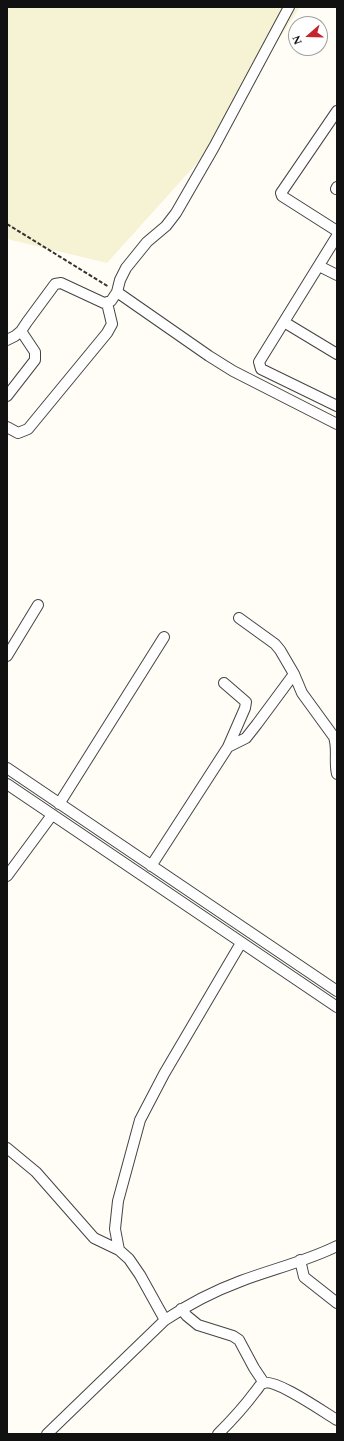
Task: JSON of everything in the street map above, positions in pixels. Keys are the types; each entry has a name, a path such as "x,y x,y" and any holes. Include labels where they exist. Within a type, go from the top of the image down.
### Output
{"street":[{"path":"7,340 16,336 22,331 55,284 58,283 104,303 111,301 117,292 120,280 126,268 147,242 166,226 176,213 214,147 289,7"},
{"path":"337,111 281,193 282,196 337,231"},
{"path":"337,236 259,362 261,368 337,406"},
{"path":"319,266 337,275"},
{"path":"117,292 233,371 337,424"},
{"path":"7,427 18,433 28,429 107,333 112,324 107,303"},
{"path":"284,322 337,354"},
{"path":"7,396 35,360 36,356 22,331"},
{"path":"7,656 38,605"},
{"path":"239,618 274,644 284,655 302,693 334,737 336,746 335,765 337,774"},
{"path":"59,804 164,637"},
{"path":"228,748 246,738 294,674"},
{"path":"151,866 228,748 245,708 246,702 224,683"},
{"path":"7,768 337,991"},
{"path":"7,784 241,943 337,1006"},
{"path":"7,876 52,815"},
{"path":"119,1250 116,1229 118,1201 140,1120 164,1074 241,943"},
{"path":"7,1148 36,1172 94,1238 119,1250 129,1259 140,1275 165,1320"},
{"path":"47,1434 165,1320 181,1309 235,1283 337,1246"},
{"path":"300,1260 304,1277 337,1303"},
{"path":"181,1309 198,1325 234,1336 239,1340 264,1383"},
{"path":"218,1434 264,1383 275,1383 285,1388 337,1420"}],"path":[{"path":"7,224 117,292"}],"shaded area":[{"path":"7,7 300,7 294,16 288,16 288,25 199,161 107,263 7,239"}]}
